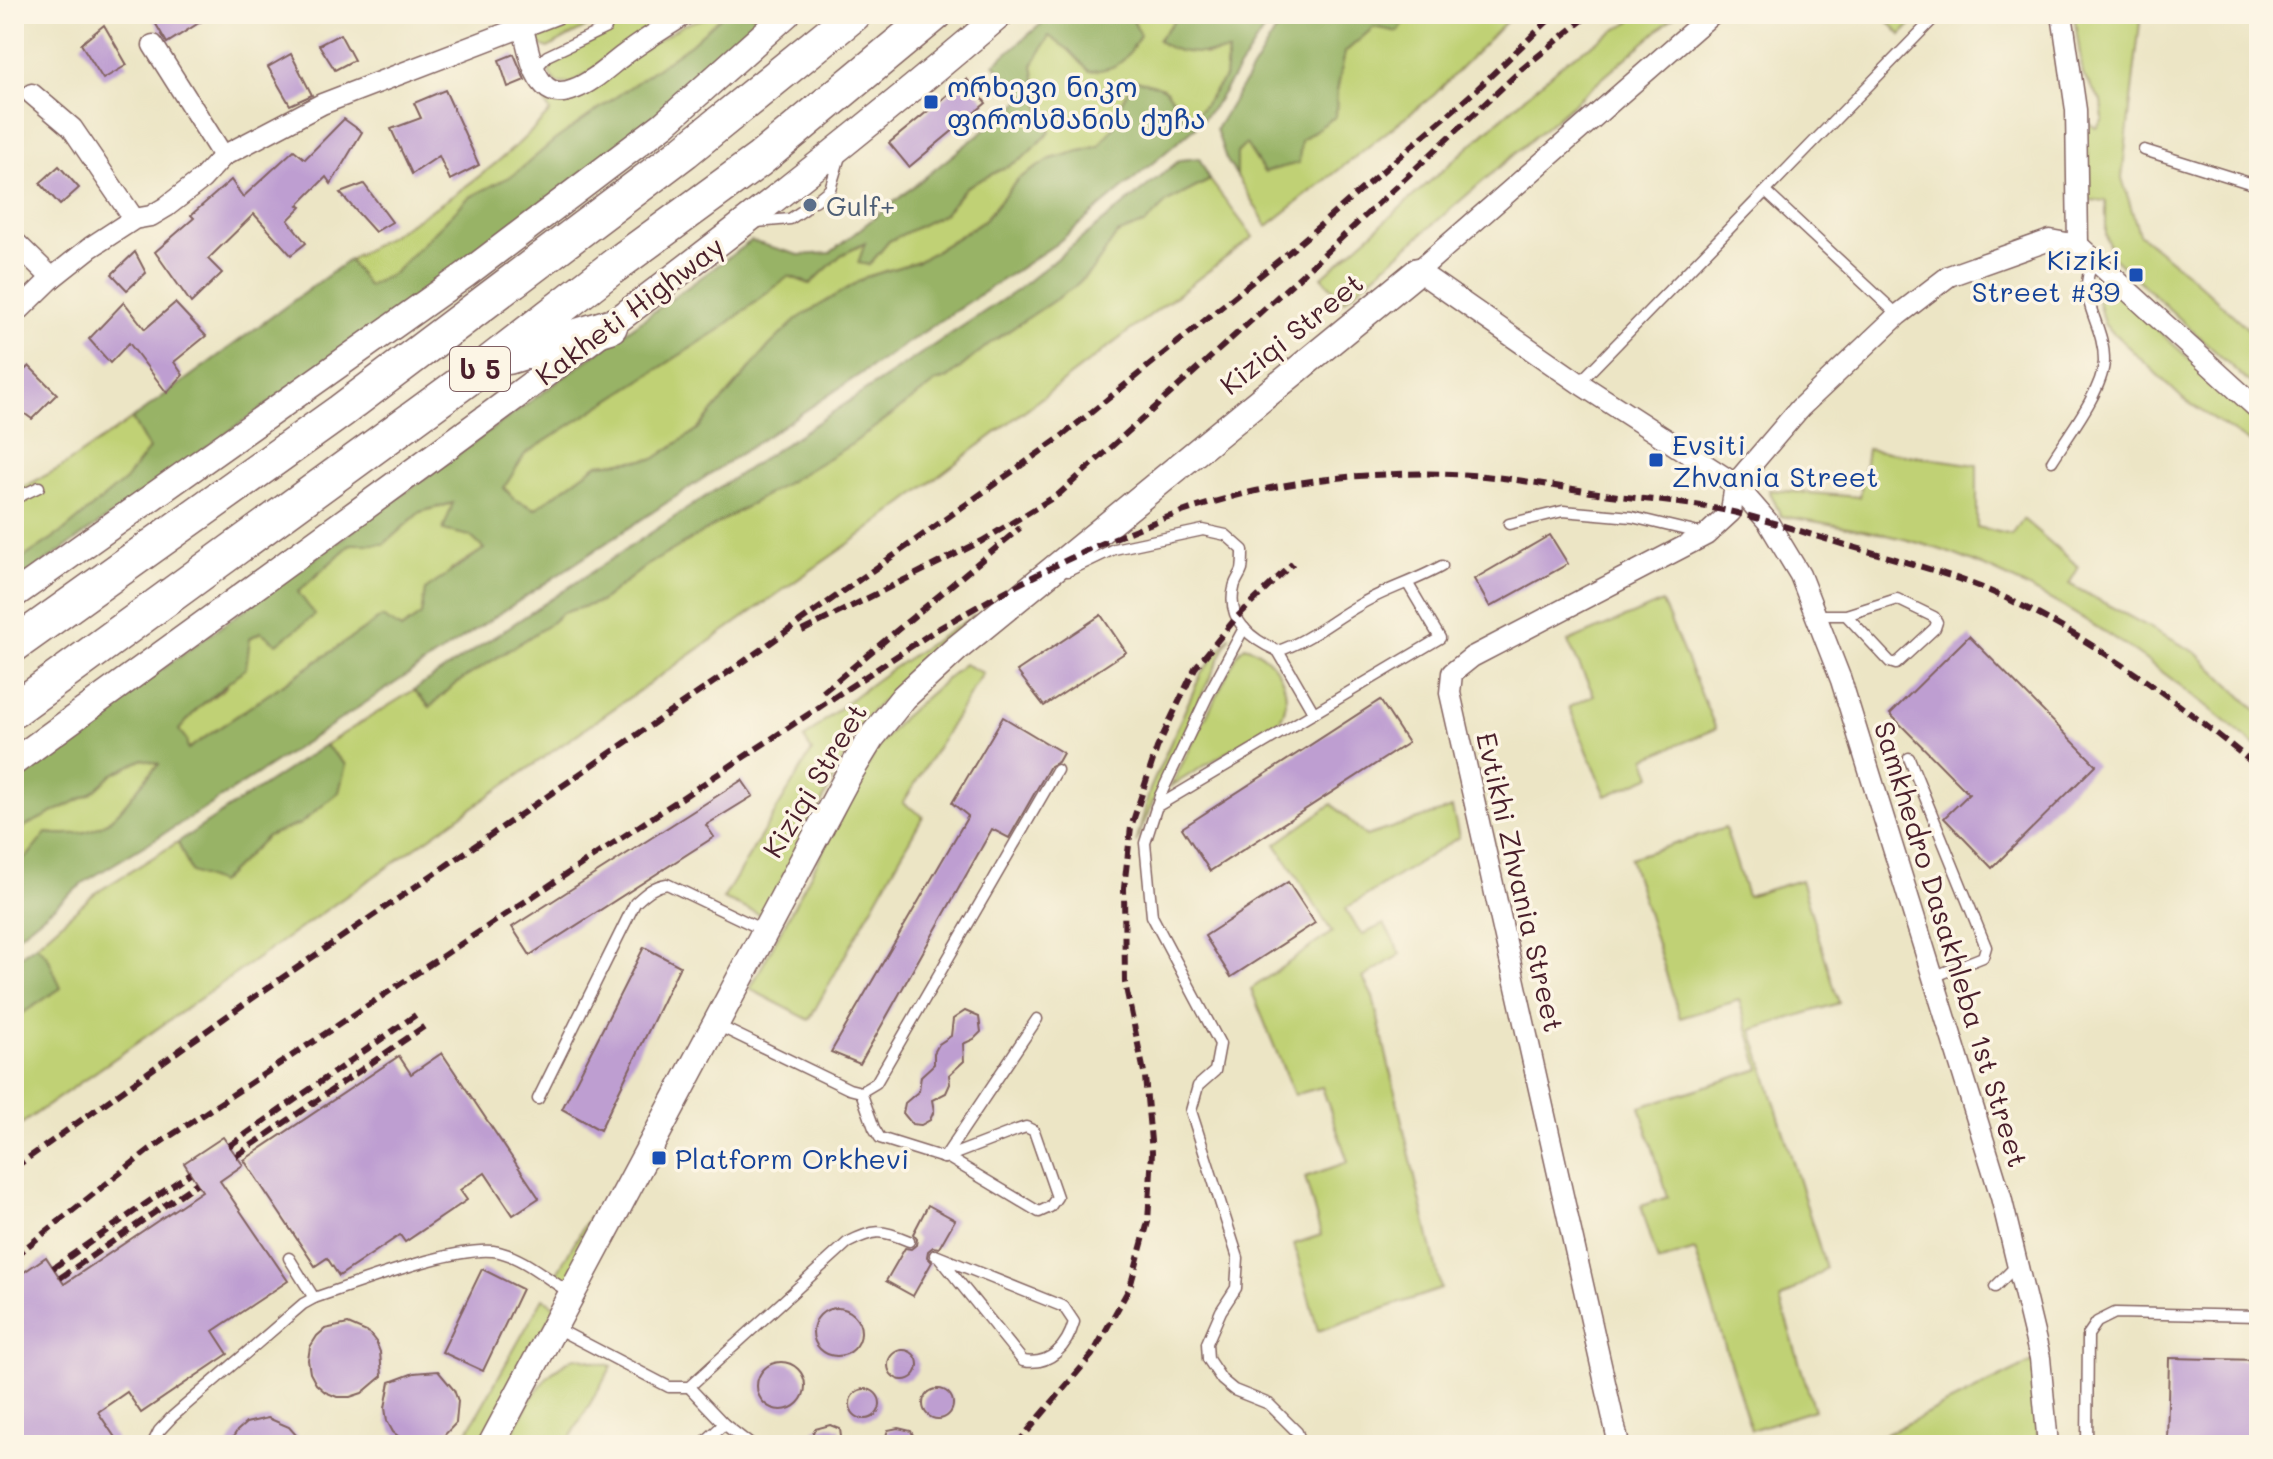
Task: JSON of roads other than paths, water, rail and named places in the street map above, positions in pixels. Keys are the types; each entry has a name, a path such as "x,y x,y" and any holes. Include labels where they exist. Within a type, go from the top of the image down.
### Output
{"highway":[{"name":"ს 5","path":"14,645 341,411 685,151 854,14"},
{"name":"Kakheti Highway","path":"14,710 489,363 614,266 759,160 935,14"},
{"path":"489,363 610,326"}],"street":[{"path":"523,29 543,85 561,93 575,89 686,14"},
{"name":"Kakheti Highway","path":"14,762 747,223 1001,14"},
{"name":"Kiziqi Street","path":"491,1445 871,738 904,697 956,649 1418,271 1712,14"},
{"path":"2062,14 2076,110 2078,245"},
{"path":"14,315 52,278 91,247 134,219 151,216 166,207 202,179 223,156 322,104 523,29 551,15"},
{"path":"14,595 465,275 664,124 775,18"},
{"path":"153,45 223,156"},
{"path":"32,94 72,128 134,219"},
{"path":"1418,271 1579,383 1735,484 1800,408 1898,315 1949,276 2050,240 2078,245 2259,410"},
{"path":"14,241 52,278"},
{"name":"Evtikhi Zhvania Street","path":"1619,1445 1450,693 1452,673 1472,657 1706,535 1731,512 1735,484"},
{"name":"Samkhedro Dasakhleba 1st Street","path":"1735,484 1768,522 1800,575 1841,680 2001,1197 2040,1358 2048,1445"}],"lane":[{"path":"537,73 547,56 598,34 606,28 608,18 628,14"},
{"path":"1579,383 1938,14"},
{"path":"815,201 830,189 843,147"},
{"path":"2144,150 2259,186"},
{"path":"1766,192 1898,315"},
{"path":"747,223 790,219 805,209"},
{"path":"2052,461 2100,381 2104,362 2101,334 2085,287 2087,272 2095,260"},
{"path":"14,499 39,487"},
{"path":"1509,524 1563,511 1632,517 1706,535"},
{"path":"1030,589 1114,549 1203,530 1226,535 1243,550 1242,570 1234,587 1232,608 1236,618 1261,644 1278,651 1314,713"},
{"path":"1278,651 1298,645 1362,603 1442,566"},
{"path":"1156,807 1440,638 1408,584"},
{"path":"1815,615 1846,615 1897,599 1934,617 1937,622 1935,628 1896,664 1890,662 1846,615"},
{"path":"1244,628 1207,697 1156,807 1145,843 1152,916 1220,1044 1215,1071 1198,1086 1191,1111 1238,1258 1236,1288 1221,1311 1207,1343 1208,1359 1222,1380 1234,1390 1269,1404 1297,1432 1302,1445"},
{"path":"1909,758 1986,947 1983,957 1933,977"},
{"path":"715,1024 849,1089 861,1092 876,1083 1057,770"},
{"path":"538,1099 635,903 648,891 657,885 667,884 765,931"},
{"path":"945,1158 1037,1019"},
{"path":"861,1092 880,1138 945,1158 1039,1212 1050,1207 1057,1197 1034,1131 1026,1127 945,1158"},
{"path":"556,1328 669,1387 689,1387 847,1243 876,1231 888,1231 909,1241"},
{"path":"152,1445 159,1431 172,1417 303,1304 314,1298 465,1250 497,1252 514,1257 573,1295"},
{"path":"937,1256 1064,1307 1074,1322 1070,1337 1055,1354 1038,1364 1023,1361 937,1256"},
{"path":"289,1258 314,1298"},
{"path":"1995,1287 2019,1264"},
{"path":"2087,1445 2088,1335 2097,1322 2115,1313 2259,1316"},
{"path":"689,1387 724,1424 751,1445"},
{"path":"701,1445 724,1424"}],"railway":[{"path":"14,1168 247,1002 746,660 1057,440 1288,253 1474,92 1555,14"},
{"path":"802,631 982,541 1059,494 1305,272 1522,69 1590,14"},
{"path":"14,1257 149,1150 936,630 1091,548 1172,516 1256,491 1340,478 1456,474 1692,505 1765,520 1938,572 2030,610 2149,683 2259,768"},
{"path":"823,692 1020,528"},
{"path":"1016,1445 1092,1355 1130,1287 1148,1222 1152,1152 1145,1077 1125,983 1124,888 1131,827 1157,748 1195,668 1236,618 1293,563"},
{"path":"229,1146 417,1014"},
{"path":"236,1156 425,1026"},
{"path":"53,1268 190,1173"},
{"path":"60,1278 197,1183"}],"place":[{"name":"ორხევი ნიკო ფიროსმანის ქუჩა","path":"931,102"},
{"name":"Gulf+","path":"810,205"},
{"name":"Kiziki Street #39","path":"2136,275"},
{"name":"Evsiti Zhvania Street","path":"1656,460"},
{"name":"Platform Orkhevi","path":"659,1158"}]}
